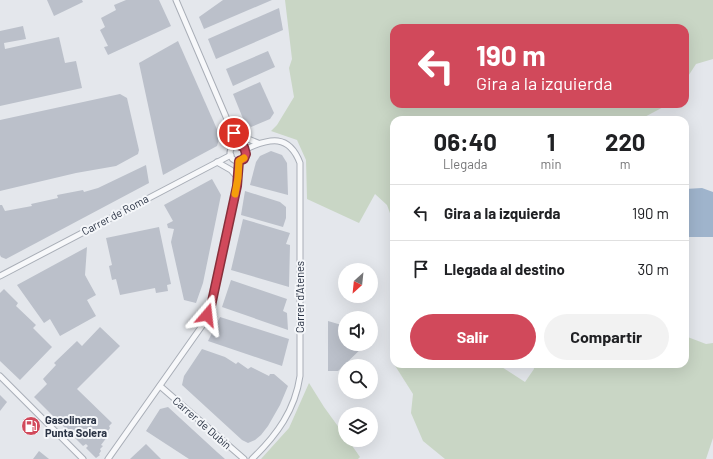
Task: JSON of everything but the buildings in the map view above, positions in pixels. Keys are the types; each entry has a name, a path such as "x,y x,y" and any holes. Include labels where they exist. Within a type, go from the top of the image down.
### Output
{"street":[{"path":"176,0 238,145"},
{"path":"234,133 258,143"},
{"name":"Carrer d'Atenes","path":"252,459 263,448 288,414 298,392 300,376 300,163 297,155 289,145 277,140 258,143"},
{"path":"246,149 258,143"},
{"path":"242,145 246,149 246,156 239,161 234,159 231,155 232,148 242,145"},
{"name":"Carrer de Roma","path":"0,276 231,155"},
{"path":"108,459 204,323 211,306 238,178 239,161"},
{"path":"217,162 231,170 238,178"},
{"path":"0,376 83,459"},
{"name":"Carrer de Dubín","path":"160,386 244,459"}],"green space":[{"path":"285,0 713,0 713,59 696,64 689,75 689,24 390,24 390,108 662,108 646,116 390,116 390,213 387,205 375,194 359,223 307,199 306,160 297,140 271,131 277,125 294,97 289,68 292,59"},
{"path":"689,338 706,344 713,343 713,438 706,459 445,459 423,441 411,413 413,394 397,368 503,368 525,382 534,369 689,368"},
{"path":"309,383 338,426 338,447 353,447 360,457 358,459 261,459 289,428"}],"water":[{"path":"702,188 713,192 713,237 689,237 689,189"}],"slow traffic":[{"path":"235,194 238,178 238,165 239,161 244,158"}],"place":[{"name":"Gasolinera Punta Solera","path":"31,426"}],"route":[{"path":"207,315 211,306 237,186 238,165 239,161 244,159 246,156 246,149 242,145 238,145 234,133"}]}
